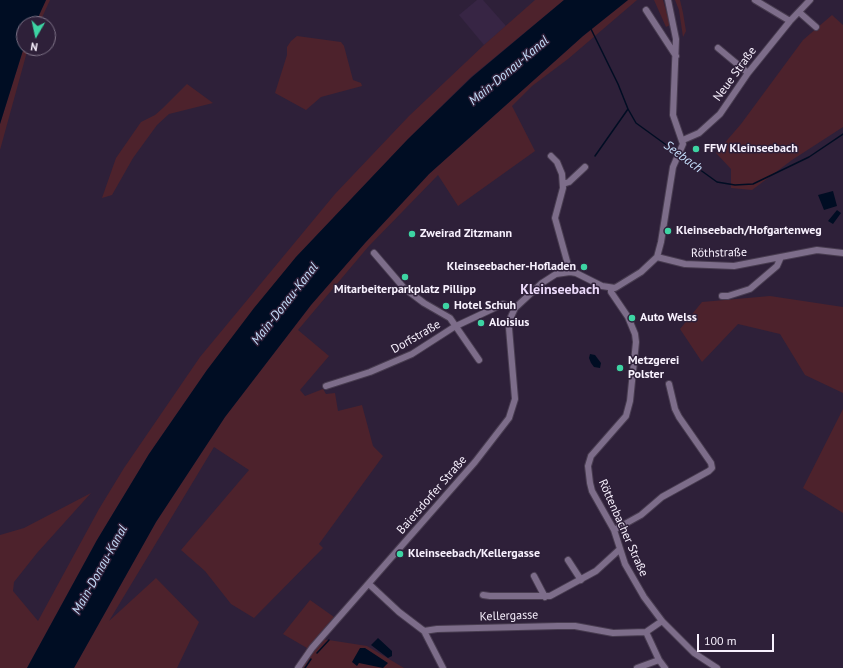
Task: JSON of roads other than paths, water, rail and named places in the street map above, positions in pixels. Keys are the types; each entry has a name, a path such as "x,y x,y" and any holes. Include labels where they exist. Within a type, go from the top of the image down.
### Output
{"street":[{"path":"515,308 548,279 556,274 570,272 582,275 602,286 611,288 618,287 641,272 657,257 662,242 676,161 683,144 675,123 674,115 673,85 676,56 675,28 668,0"},
{"path":"755,0 790,21"},
{"name":"Neue Straße","path":"683,144 699,133 720,114 748,73 790,21 810,0"},
{"path":"646,10 676,56"},
{"path":"799,12 816,27"},
{"path":"718,48 748,73"},
{"path":"551,156 560,167 563,184 556,218 570,272"},
{"path":"563,184 569,182 585,168"},
{"name":"Röthstraße","path":"657,257 685,264 734,266 817,250 843,253"},
{"path":"374,253 404,288 424,303 450,318 454,327 479,360"},
{"path":"722,296 728,296 750,289 777,266 781,257"},
{"name":"Röttenbacher Straße","path":"611,288 611,292 632,326 636,342 628,411 622,421 597,447 592,456 588,466 592,491 614,530 632,578 662,620 694,653 717,668"},
{"name":"Dorfstraße","path":"326,386 370,372 412,354 454,327 503,304 515,308"},
{"name":"Baiersdorfer Straße","path":"298,668 312,648 475,462 509,418 515,399 509,328 510,319 515,308"},
{"path":"614,530 641,515 662,497 712,468 711,463 679,417 675,408 669,384"},
{"path":"483,594 490,596 545,597 557,594 602,567 620,549"},
{"path":"568,560 581,580"},
{"path":"534,576 545,597"},
{"path":"369,584 399,612 424,631 443,668"},
{"path":"662,620 646,632 659,660 665,668"},
{"name":"Kellergasse","path":"424,631 437,629 575,626 613,633 646,632"},
{"path":"637,668 659,660"}],"water":[{"path":"0,0 46,0 39,16 16,16 16,56 21,56 0,124"},
{"name":"Main-Donau-Kanal","path":"564,0 628,0 583,36 429,174 365,243 311,305 225,417 156,522 74,668 27,668 97,540 149,454 207,370 254,308 296,257 408,139 472,77"},
{"path":"833,191 837,206 824,210 818,195"},
{"path":"837,210 841,213 833,224 828,221"},
{"path":"590,354 595,355 601,363 600,368 594,367 591,363 589,358"},
{"path":"378,638 392,651 392,656 388,658 371,645"},
{"path":"360,648 365,648 388,663 383,668 359,663 357,666 352,662"}],"waterway":[{"name":"Seebach","path":"591,29 636,123 676,152"},
{"path":"595,156 628,109"},
{"name":"Seebach","path":"681,156 717,182 735,185 753,184 809,157 843,134"},
{"path":"317,653 329,640"},
{"path":"305,668 311,659"}],"place":[{"name":"FFW Kleinseebach","path":"696,149"},
{"name":"Kleinseebach/Hofgartenweg","path":"668,231"},
{"name":"Zweirad Zitzmann","path":"412,234"},
{"name":"Kleinseebacher-Hofladen","path":"584,267"},
{"name":"Mitarbeiterparkplatz Pillipp","path":"405,277"},
{"name":"Hotel Schuh","path":"446,306"},
{"name":"Auto Welss","path":"632,318"},
{"name":"Aloisius","path":"481,323"},
{"name":"Metzgerei Polster","path":"620,368"},
{"name":"Kleinseebach/Kellergasse","path":"400,554"}],"district":[{"name":"Kleinseebach","path":"560,290"}]}
